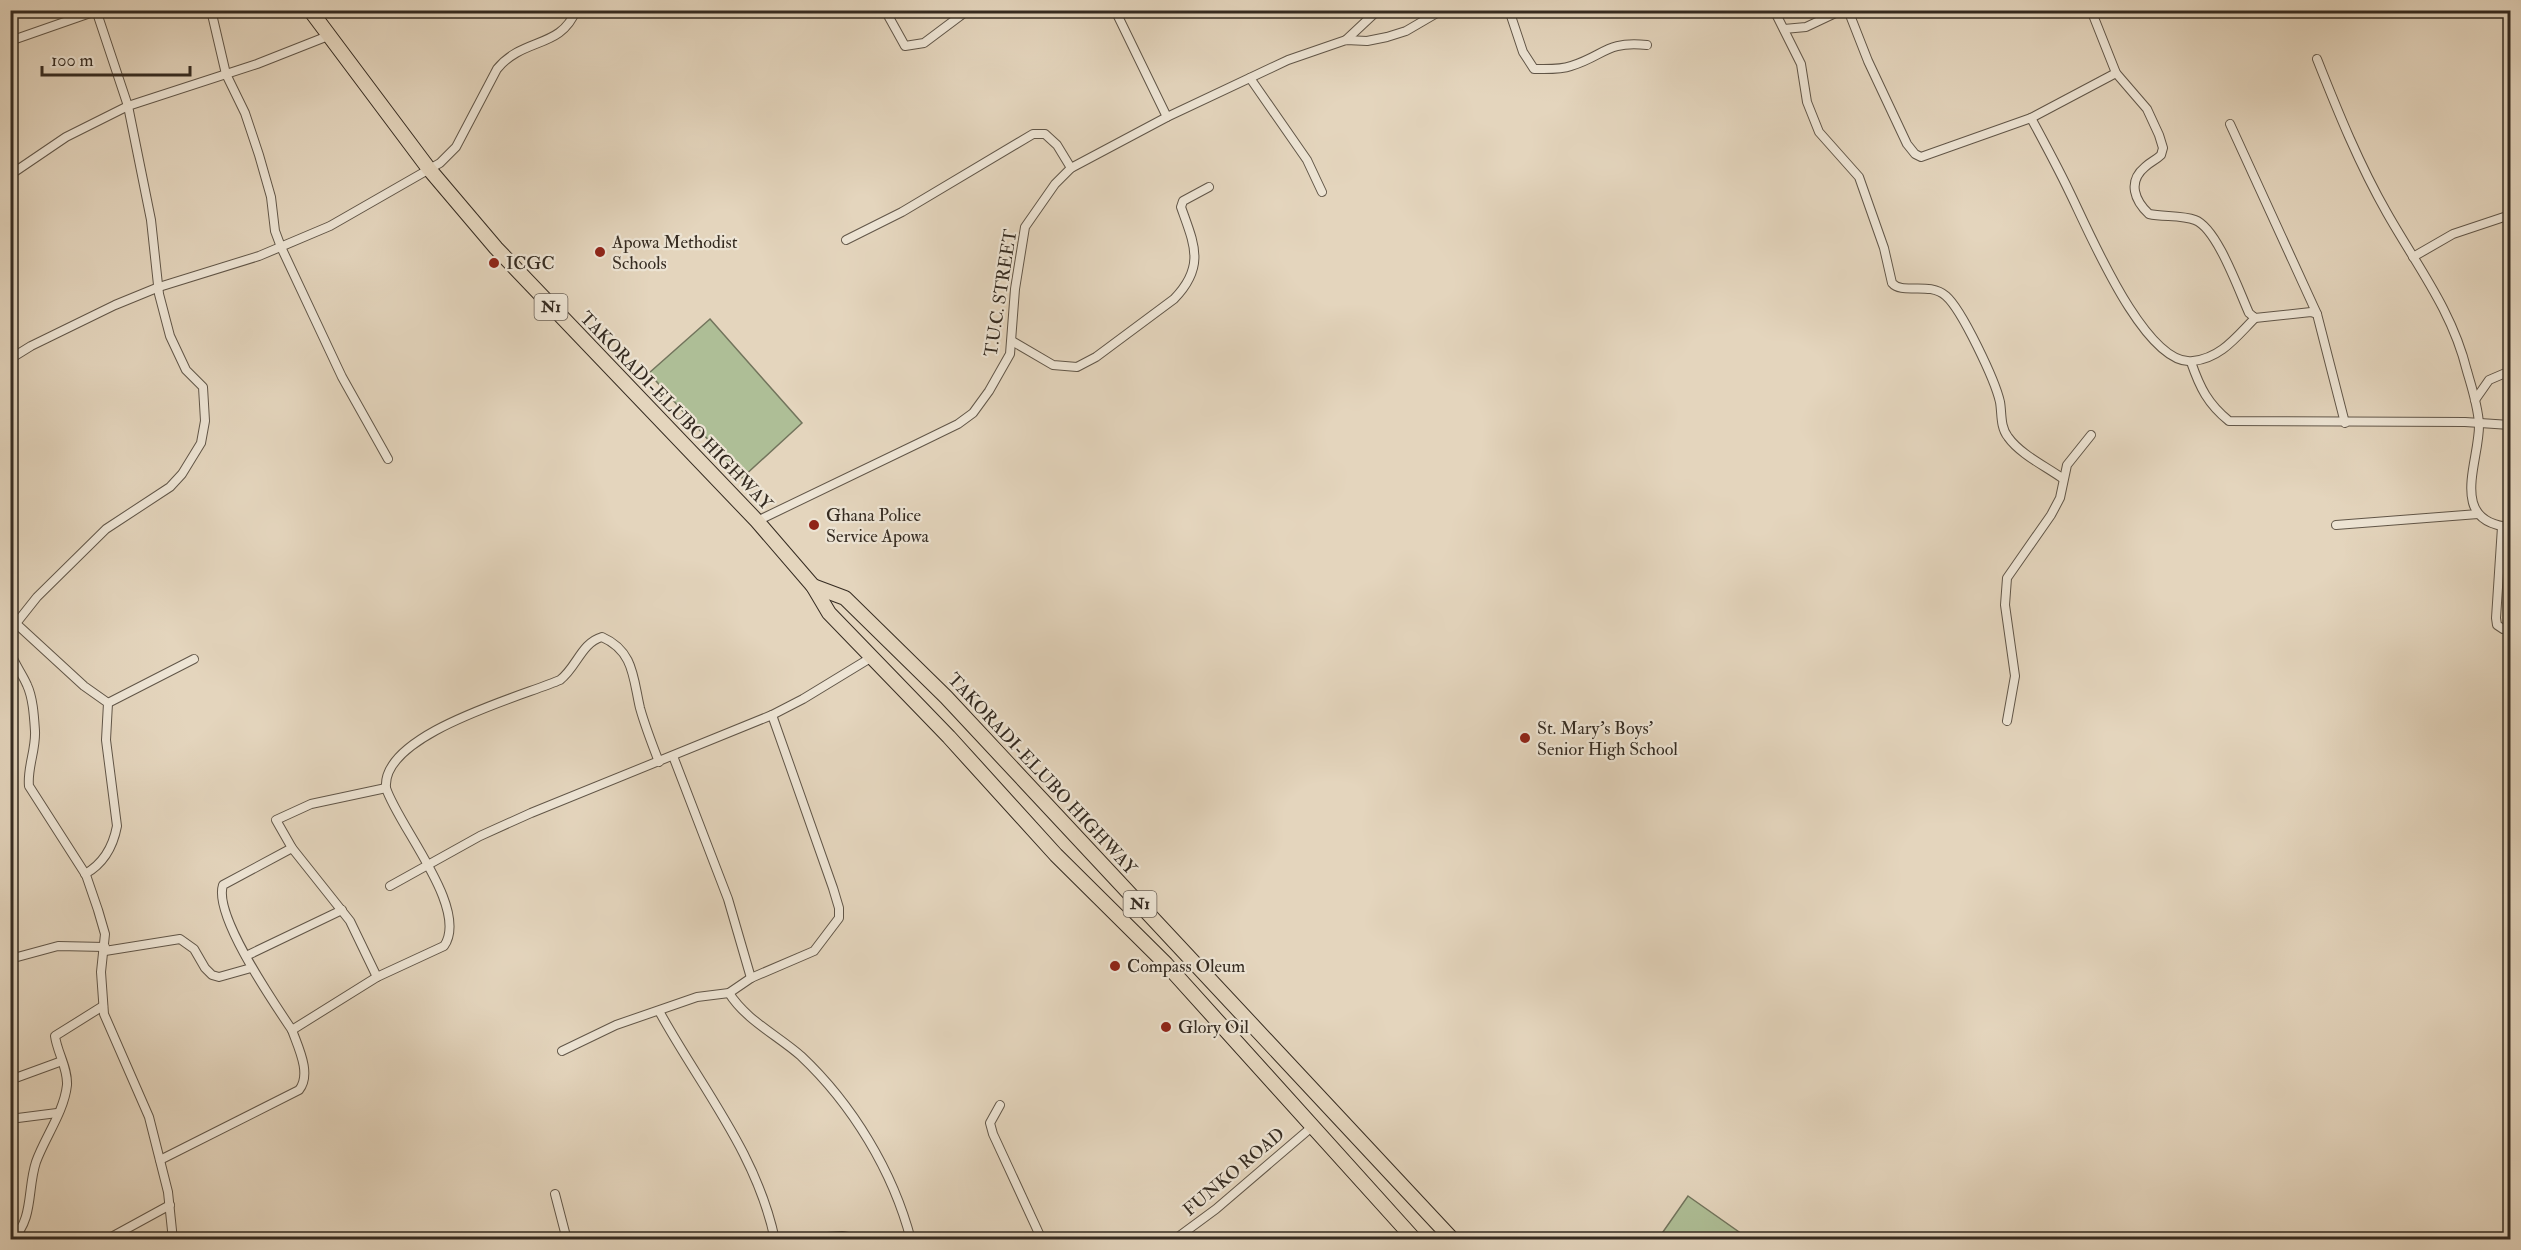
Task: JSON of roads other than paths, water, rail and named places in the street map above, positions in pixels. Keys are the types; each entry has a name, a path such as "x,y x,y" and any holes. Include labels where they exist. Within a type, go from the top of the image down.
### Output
{"highway":[{"name":"TAKORADI-ELUBO HIGHWAY","path":"310,10 429,169 496,248 757,521 813,586 829,613 872,656 1056,855 1166,963 1416,1239"},
{"name":"TAKORADI-ELUBO HIGHWAY","path":"813,586 845,598 946,697 1453,1239"}],"street":[{"path":"211,10 226,74 248,120 259,155 271,197 275,231 281,247 342,376 388,459"},
{"path":"10,359 31,346 97,314 159,287 281,247 330,226 440,163 456,147 497,69 506,58 516,50 553,38 567,27 576,10"},
{"path":"885,10 905,45 924,43 968,10"},
{"path":"1115,10 1167,117"},
{"path":"1346,40 1378,10"},
{"name":"T.U.C. STREET","path":"757,521 958,423 973,413 1004,366 1012,341 1015,289 1025,227 1049,192 1071,168 1167,117 1288,60 1346,40 1367,41 1387,38 1406,31 1442,10"},
{"path":"1509,10 1523,52 1533,69 1568,67 1611,46 1627,43 1647,45"},
{"path":"1774,10 1801,64 1807,102 1819,132 1859,177 1884,248 1892,283 1900,289 1929,287 1946,296 1958,310 1992,374 2006,435 2015,445 2062,478"},
{"path":"1784,29 1806,27 1842,10"},
{"path":"1848,10 1868,61 1914,154 1921,157 2031,118 2116,73"},
{"path":"2091,10 2116,73 2147,109 2163,148 2161,155 2144,167 2139,174 2134,183 2135,197 2149,214 2200,222 2213,237 2249,313 2255,318"},
{"path":"10,41 96,11 128,106 146,194 160,301 176,352 186,370 203,387 205,421 201,443 182,474 170,487 105,529 13,620 10,631"},
{"path":"10,175 66,137 128,106 226,74 328,36"},
{"path":"2317,60 2350,141 2412,257 2457,333 2479,424 2471,471 2473,503 2478,514"},
{"path":"1250,78 1307,160 1322,192"},
{"path":"2031,118 2106,271 2137,320 2166,352 2191,362 2221,353 2255,318 2311,312 2317,314"},
{"path":"2230,124 2317,314 2345,423"},
{"path":"846,240 902,212 1033,134 1045,134 1057,145 1071,168"},
{"path":"1012,341 1053,365 1077,366 1096,357 1174,299 1189,280 1196,254 1181,207 1183,201 1209,187"},
{"path":"2412,257 2453,234 2511,215"},
{"path":"2191,362 2201,391 2213,408 2229,421 2511,424"},
{"path":"2475,400 2489,380 2511,371"},
{"path":"2007,721 2015,676 2005,605 2007,578 2051,515 2060,498 2062,478 2067,465 2091,435"},
{"path":"2336,525 2478,514 2506,527 2496,618 2497,625 2502,629 2511,628"},
{"path":"13,620 84,686 108,703"},
{"path":"292,1030 377,977 444,946 449,939 450,921 429,865 386,788 387,771 403,752 459,719 560,680 570,672 585,646 592,640 602,637 615,643 624,652 631,665 643,715 659,762"},
{"path":"10,651 30,694 35,741 28,776 29,786 85,874 98,910 105,949 100,972 106,1023 147,1110 170,1205 173,1239"},
{"path":"390,886 480,837 531,813 772,715 803,699 872,656"},
{"path":"108,703 194,658"},
{"path":"85,874 100,864 115,837 117,826 106,740 108,703"},
{"path":"562,1051 607,1029 697,997 729,993 751,978 814,951 839,918 839,908 826,863 772,715"},
{"path":"673,756 728,898 751,978"},
{"path":"377,977 360,939 342,910 292,848 276,824 279,817 310,804 386,788"},
{"path":"160,1160 299,1090 304,1084 305,1076 292,1030 251,968 222,900 223,885 292,848"},
{"path":"246,956 342,910"},
{"path":"10,959 58,946 105,949 180,939 194,949 212,975 219,977 251,968"},
{"path":"729,993 739,1009 791,1048 817,1072 859,1125 886,1173 901,1207 911,1239"},
{"path":"12,1239 22,1230 26,1221 36,1163 66,1088 55,1036 103,1006"},
{"path":"659,1011 698,1078 733,1131 762,1196 775,1239"},
{"path":"10,1080 62,1061"},
{"path":"1000,1104 990,1123 993,1134 1042,1239"},
{"path":"10,1119 57,1113"},
{"name":"FUNKO ROAD","path":"1174,1239 1216,1209 1313,1126"},
{"path":"555,1194 567,1239"},
{"path":"106,1239 170,1205"},
{"path":"782,1239 842,1236 867,1239"}],"place":[{"name":"Apowa Methodist Schools","path":"600,252"},
{"name":"ICGC","path":"494,263"},
{"name":"Ghana Police Service Apowa","path":"814,525"},
{"name":"St. Mary's Boys' Senior High School","path":"1525,738"},
{"name":"Compass Oleum","path":"1115,966"},
{"name":"Glory Oil","path":"1166,1027"}]}
